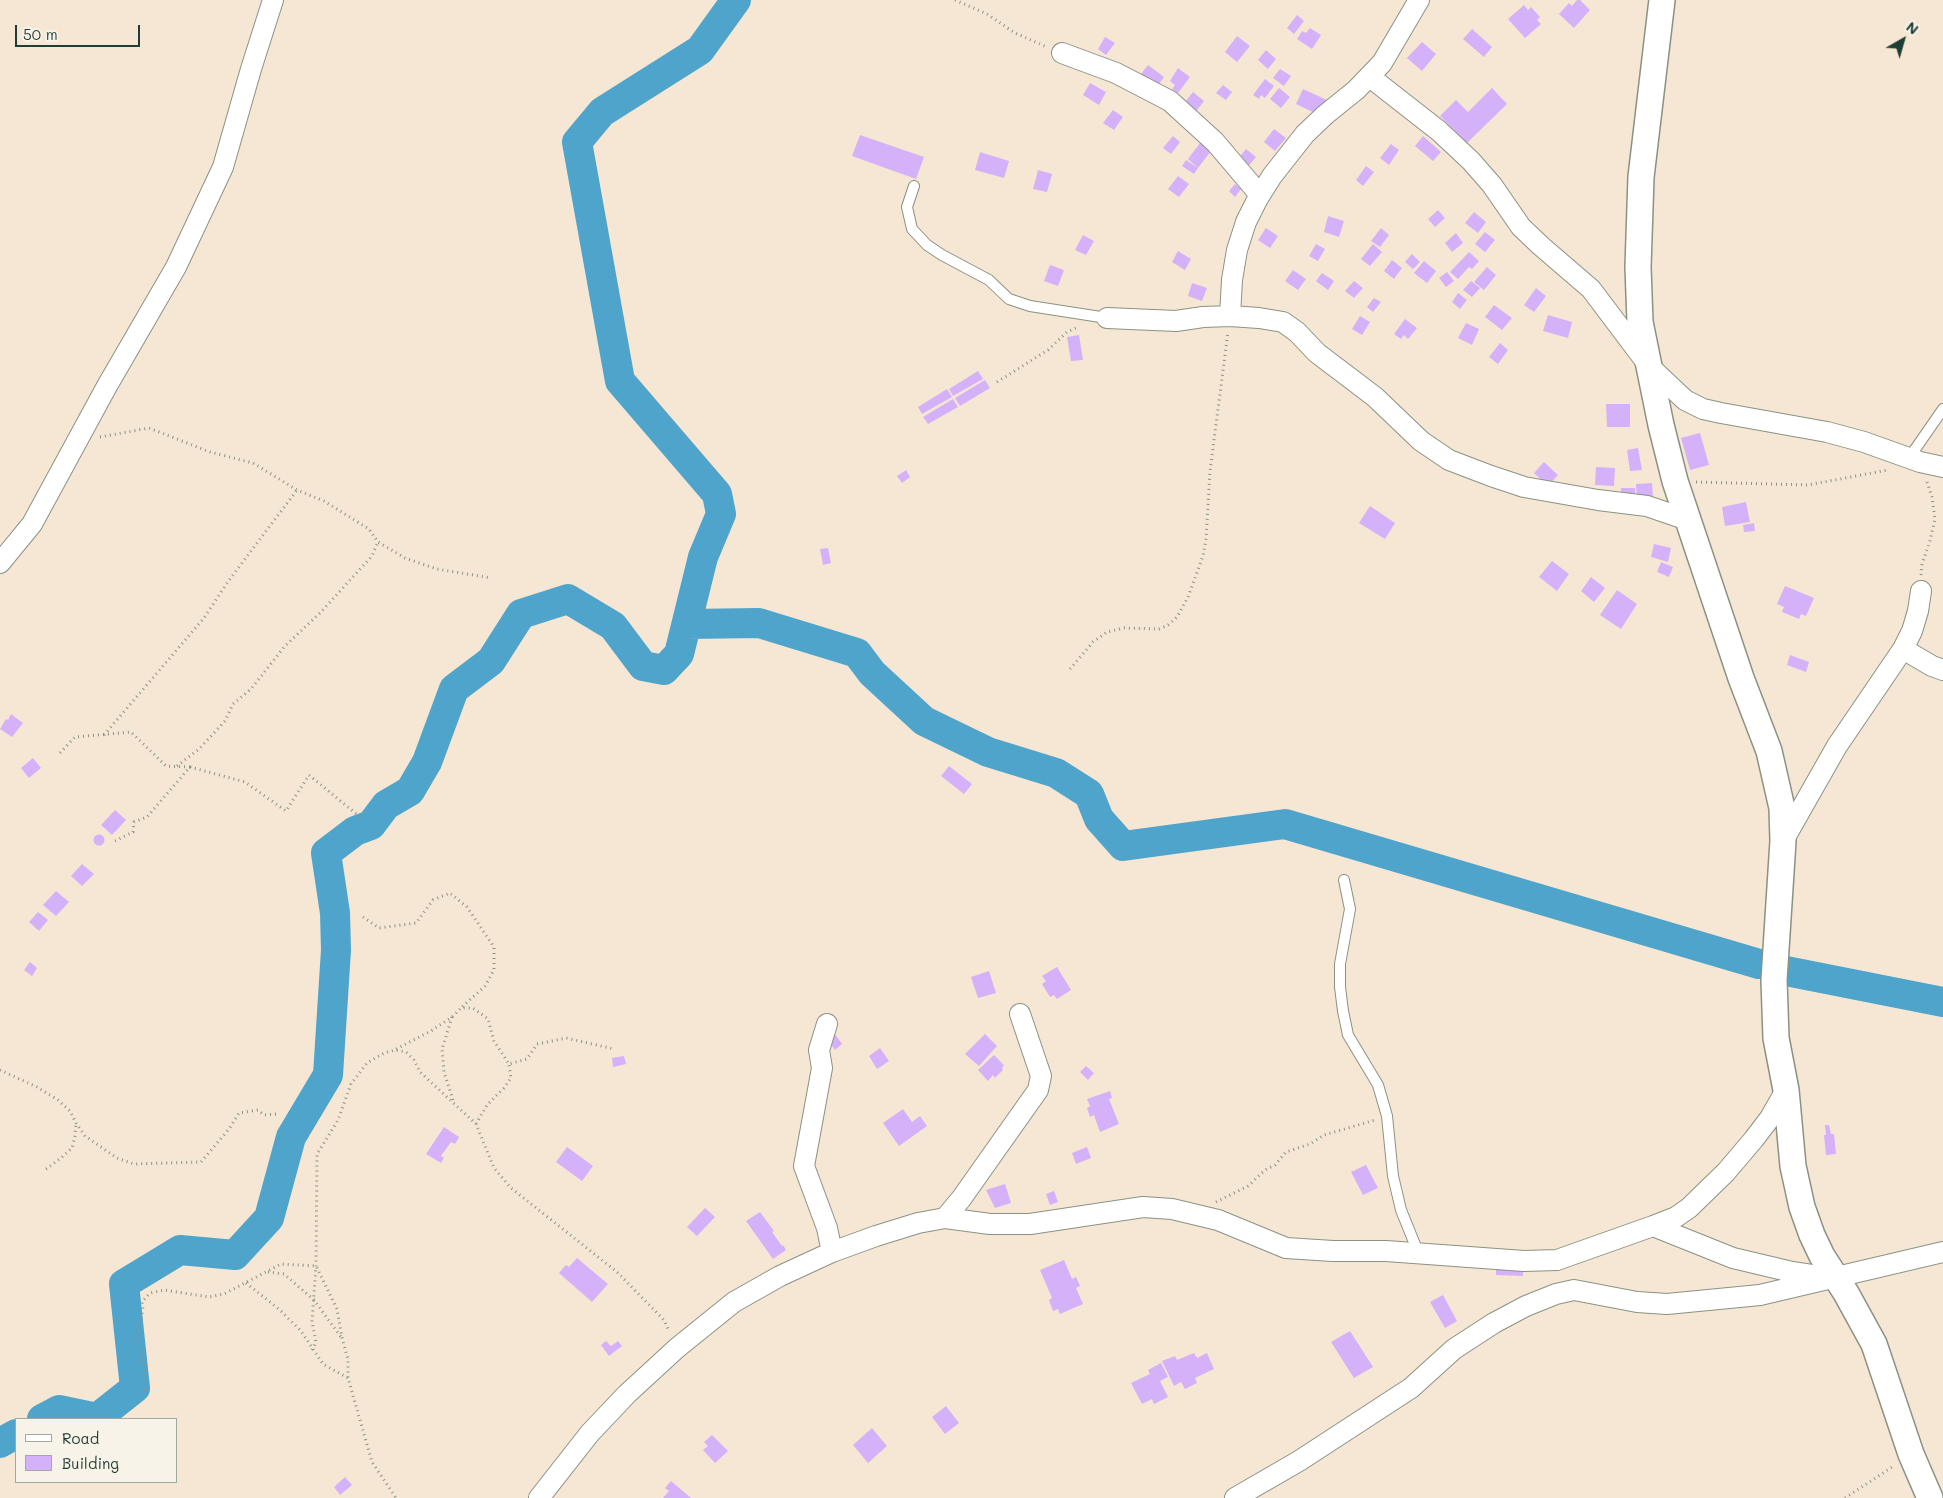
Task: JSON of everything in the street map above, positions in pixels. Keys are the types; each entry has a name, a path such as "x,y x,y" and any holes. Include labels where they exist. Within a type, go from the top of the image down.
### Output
{"street":[{"path":"0,563 32,524 106,386 176,267 223,167 251,69 274,0"},
{"path":"1230,316 1232,280 1237,250 1246,222 1260,195 1272,176 1305,134 1370,77 1382,63 1419,0"},
{"path":"1662,0 1641,177 1638,257 1640,322 1648,366 1675,481 1740,678 1768,751 1782,808 1783,841 1774,980 1776,1038 1786,1090 1793,1166 1802,1207 1812,1235 1874,1344 1911,1454 1930,1498"},
{"path":"1062,53 1116,73 1170,101 1215,142 1260,195"},
{"path":"1370,77 1439,131 1471,161 1492,185 1521,227 1591,289 1648,366 1685,400 1703,409 1827,432 1864,442 1914,460 1943,467"},
{"path":"1107,318 1176,321 1230,316 1283,322 1297,332 1317,353 1375,397 1421,441 1449,460 1524,487 1598,500 1648,506 1688,520"},
{"path":"1783,841 1836,746 1903,650 1912,631 1921,591"},
{"path":"1903,650 1943,670"},
{"path":"945,1218 966,1192 1038,1090 1041,1076 1020,1014"},
{"path":"827,1024 819,1050 822,1068 804,1166 826,1228 832,1252"},
{"path":"539,1498 590,1433 627,1394 677,1348 734,1302 780,1276 832,1252 876,1236 918,1223 945,1218 990,1224 1030,1224 1143,1207 1172,1209 1196,1214 1244,1230 1286,1248 1333,1251 1418,1252 1524,1261 1558,1260 1653,1226 1689,1208 1726,1172 1770,1118 1786,1090"},
{"path":"1653,1226 1734,1258 1792,1272 1837,1278"},
{"path":"1235,1498 1299,1461 1411,1388 1454,1350 1494,1323 1526,1306 1556,1294 1574,1290 1637,1302 1667,1304 1771,1294 1943,1252"},
{"path":"1558,1260 1574,1290"}],"lane":[{"path":"914,186 907,207 912,228 927,245 989,280 1009,299 1030,306 1107,318"},
{"path":"1914,460 1943,409"},
{"path":"1344,880 1350,909 1340,964 1343,1011 1348,1036 1378,1085 1387,1116 1393,1176 1401,1210 1418,1252"}],"path":[{"path":"955,0 987,14 1015,32 1062,53"},
{"path":"1070,669 1093,642 1107,632 1124,628 1159,629 1168,625 1177,617 1188,597 1203,556 1210,471 1230,316"},
{"path":"997,382 1048,350 1066,332 1087,322 1107,318"},
{"path":"77,441 149,428 210,452 253,463 297,490 324,502 369,529 378,542 405,558 437,569 491,578"},
{"path":"1675,481 1808,485 1878,473 1914,460 1932,497 1935,519 1922,564 1921,591"},
{"path":"104,735 204,618 227,583 297,490"},
{"path":"177,766 199,749 225,721 233,704 251,689 285,646 320,613 372,556 378,542"},
{"path":"60,753 75,737 131,732 166,766 190,767 245,782 286,811 309,775 360,817"},
{"path":"113,842 133,832 134,822 146,817 190,767"},
{"path":"312,1350 316,1342 312,1322 316,1266 317,1154 338,1120 350,1084 367,1063 418,1038 452,1017 485,986 494,970 494,947 467,907 450,893 433,900 416,923 379,928 363,917"},
{"path":"461,1008 473,1008 488,1019 494,1042 509,1064 511,1078 504,1088 487,1104 476,1124"},
{"path":"452,1017 442,1049 444,1072 454,1104"},
{"path":"509,1064 527,1058 536,1044 566,1038 614,1049"},
{"path":"395,1050 406,1052 414,1060 420,1072 476,1124 494,1168 511,1188 617,1272 664,1320 677,1348"},
{"path":"0,1070 37,1087 58,1100 70,1111 85,1136 118,1158 134,1164 201,1162 239,1113 258,1110 264,1115 277,1114"},
{"path":"1196,1214 1213,1203 1248,1186 1265,1170 1275,1165 1286,1152 1310,1144 1324,1135 1387,1116"},
{"path":"46,1169 72,1148 76,1123"},
{"path":"145,1391 146,1367 136,1340 143,1310 142,1302 150,1293 164,1290 209,1297 224,1294 281,1264 316,1266"},
{"path":"316,1266 337,1309 348,1359 348,1378 372,1462 396,1498"},
{"path":"268,1272 284,1274 314,1300 342,1338"},
{"path":"246,1283 301,1330 312,1350 323,1364 348,1378"},
{"path":"1845,1498 1911,1454"}],"building":[{"path":"1577,0 1580,0 1590,10 1574,28 1559,14 1569,3 1572,6"},
{"path":"1524,5 1528,10 1531,7 1540,17 1537,20 1541,24 1525,38 1508,19"},
{"path":"1297,15 1304,21 1294,34 1287,28"},
{"path":"1310,28 1321,35 1312,49 1297,39 1302,31 1306,33"},
{"path":"1472,29 1492,47 1484,57 1463,39"},
{"path":"1237,36 1250,46 1237,62 1225,52"},
{"path":"1105,37 1115,43 1106,55 1098,49"},
{"path":"1422,42 1436,54 1422,71 1407,58"},
{"path":"1266,50 1276,59 1268,69 1258,60"},
{"path":"1148,65 1164,77 1157,87 1141,74"},
{"path":"1178,68 1190,77 1178,93 1172,89 1175,85 1170,81"},
{"path":"1280,69 1291,76 1284,86 1273,78"},
{"path":"1265,79 1274,86 1265,98 1261,95 1259,99 1253,95"},
{"path":"1090,83 1106,92 1099,105 1083,95"},
{"path":"1223,85 1232,92 1226,100 1216,93"},
{"path":"1279,88 1290,97 1281,108 1270,99"},
{"path":"1492,88 1507,104 1467,143 1440,116 1456,100 1468,112"},
{"path":"1303,89 1327,100 1319,115 1296,104"},
{"path":"1193,92 1204,101 1194,114 1182,106"},
{"path":"1113,110 1123,117 1114,130 1103,123"},
{"path":"1274,129 1286,138 1275,151 1264,142"},
{"path":"860,135 924,157 916,179 852,156"},
{"path":"1173,136 1180,142 1171,154 1163,148"},
{"path":"1423,136 1441,152 1433,161 1415,146"},
{"path":"1200,143 1211,151 1198,168 1188,159"},
{"path":"1391,144 1399,150 1389,165 1380,158"},
{"path":"1246,149 1256,157 1246,169 1236,161"},
{"path":"980,152 1009,161 1004,178 975,170"},
{"path":"1186,160 1198,168 1194,174 1182,166"},
{"path":"1366,166 1374,172 1363,186 1356,180"},
{"path":"1038,170 1052,174 1047,192 1033,189"},
{"path":"1178,176 1189,184 1179,197 1168,189"},
{"path":"1235,184 1241,189 1235,197 1229,191"},
{"path":"1438,210 1445,218 1435,227 1428,219"},
{"path":"1474,212 1486,222 1478,233 1465,223"},
{"path":"1328,216 1344,221 1339,237 1324,232"},
{"path":"1266,228 1278,236 1270,248 1258,240"},
{"path":"1381,228 1389,235 1380,247 1371,241"},
{"path":"1485,232 1495,240 1485,252 1475,244"},
{"path":"1456,233 1463,243 1452,252 1445,243"},
{"path":"1083,235 1094,241 1086,255 1075,250"},
{"path":"1316,244 1325,249 1318,261 1309,256"},
{"path":"1373,244 1382,252 1370,266 1361,259"},
{"path":"1178,251 1191,259 1185,270 1172,262"},
{"path":"1469,252 1479,261 1472,269 1469,267 1458,279 1450,272"},
{"path":"1412,254 1420,262 1413,269 1405,262"},
{"path":"1392,260 1402,268 1394,279 1384,271"},
{"path":"1424,261 1436,271 1427,283 1414,273"},
{"path":"1050,265 1064,270 1058,286 1044,281"},
{"path":"1487,267 1496,275 1484,290 1474,282"},
{"path":"1293,270 1306,279 1298,290 1285,281"},
{"path":"1447,272 1454,281 1446,287 1439,278"},
{"path":"1322,273 1334,281 1328,290 1316,281"},
{"path":"1354,281 1363,288 1354,298 1345,291"},
{"path":"1471,281 1480,288 1472,297 1463,290"},
{"path":"1192,283 1207,288 1202,301 1188,296"},
{"path":"1536,288 1546,296 1534,312 1524,305"},
{"path":"1458,293 1467,300 1460,309 1452,302"},
{"path":"1374,298 1381,302 1373,312 1367,307"},
{"path":"1494,305 1512,318 1502,330 1485,317"},
{"path":"1548,315 1572,322 1568,338 1543,331"},
{"path":"1360,316 1370,322 1362,335 1352,329"},
{"path":"1405,319 1417,328 1408,339 1404,335 1401,339 1394,334"},
{"path":"1466,323 1479,329 1472,345 1458,338"},
{"path":"1079,335 1083,360 1071,361 1067,337"},
{"path":"1500,343 1508,350 1498,364 1489,357"},
{"path":"978,371 983,379 953,396 949,389"},
{"path":"985,380 990,388 960,406 955,398"},
{"path":"947,389 952,397 922,414 918,407"},
{"path":"953,399 958,407 928,424 923,417"},
{"path":"1606,404 1630,404 1630,427 1607,427"},
{"path":"1700,433 1709,465 1690,470 1681,438"},
{"path":"1638,448 1642,470 1630,471 1627,450"},
{"path":"1544,462 1558,475 1548,486 1534,473"},
{"path":"1596,467 1615,468 1614,486 1595,485"},
{"path":"906,470 910,477 902,483 897,476"},
{"path":"1652,483 1653,499 1637,500 1636,484"},
{"path":"1621,488 1635,488 1635,501 1621,500"},
{"path":"1746,502 1750,522 1725,526 1722,507"},
{"path":"1370,506 1395,523 1385,539 1359,523"},
{"path":"1754,523 1755,531 1744,532 1743,525"},
{"path":"1654,544 1671,548 1668,562 1651,557"},
{"path":"828,548 831,563 823,565 820,549"},
{"path":"1552,561 1569,574 1557,591 1539,577"},
{"path":"1661,562 1673,567 1669,577 1657,572"},
{"path":"1591,577 1605,588 1594,602 1581,591"},
{"path":"1785,586 1814,598 1806,616 1801,614 1799,619 1782,612 1784,607 1777,604"},
{"path":"1617,590 1637,604 1621,629 1600,615"},
{"path":"1790,655 1809,662 1806,672 1787,665"},
{"path":"11,714 23,723 12,737 0,729"},
{"path":"33,758 41,768 29,778 21,768"},
{"path":"949,766 972,784 964,794 941,776"},
{"path":"115,810 126,820 112,835 101,825"},
{"path":"99,834 105,840 99,846 93,840"},
{"path":"82,864 94,874 82,886 71,876"},
{"path":"56,891 69,902 56,916 43,905"},
{"path":"38,912 48,920 39,931 29,922"},
{"path":"30,962 37,968 32,976 24,970"},
{"path":"1057,967 1071,990 1057,999 1054,995 1050,997 1042,984 1046,981 1042,976"},
{"path":"989,971 996,993 978,998 971,977"},
{"path":"835,1034 842,1044 835,1050 827,1039"},
{"path":"985,1034 997,1046 979,1066 965,1054"},
{"path":"880,1048 889,1061 877,1069 869,1056"},
{"path":"994,1055 1004,1065 1003,1070 995,1078 993,1075 988,1081 978,1070"},
{"path":"624,1056 626,1064 613,1067 612,1058"},
{"path":"1086,1066 1094,1073 1088,1080 1080,1072"},
{"path":"1110,1091 1112,1098 1109,1099 1119,1124 1100,1132 1094,1115 1090,1117 1087,1108 1090,1106 1087,1099"},
{"path":"903,1109 912,1122 920,1116 927,1126 899,1146 883,1123"},
{"path":"1825,1125 1829,1125 1831,1134 1834,1134 1836,1154 1826,1155"},
{"path":"444,1127 459,1137 455,1144 451,1142 441,1156 444,1158 441,1163 426,1154"},
{"path":"567,1147 593,1166 582,1181 556,1162"},
{"path":"1087,1147 1091,1158 1076,1164 1072,1153"},
{"path":"1366,1165 1378,1188 1363,1195 1351,1172"},
{"path":"1005,1184 1011,1203 995,1208 986,1190"},
{"path":"1054,1191 1058,1202 1050,1205 1046,1194"},
{"path":"705,1208 715,1217 697,1236 687,1227"},
{"path":"760,1212 786,1250 773,1259 746,1221"},
{"path":"577,1258 608,1284 592,1302 559,1273 566,1265 569,1267"},
{"path":"1064,1260 1072,1279 1076,1277 1080,1286 1076,1288 1083,1304 1060,1314 1058,1309 1053,1311 1049,1300 1052,1298 1040,1270"},
{"path":"1496,1268 1523,1269 1523,1276 1496,1275"},
{"path":"1443,1295 1457,1321 1445,1328 1430,1302"},
{"path":"1350,1331 1373,1367 1354,1378 1331,1342"},
{"path":"606,1341 611,1346 618,1341 622,1346 609,1356 601,1345"},
{"path":"1194,1353 1197,1358 1207,1353 1214,1369 1195,1378 1197,1383 1185,1389 1181,1382 1174,1386 1162,1361 1175,1356 1177,1360"},
{"path":"1161,1363 1168,1377 1160,1381 1168,1397 1154,1404 1152,1399 1142,1404 1131,1383 1150,1374 1148,1370"},
{"path":"946,1406 959,1423 945,1434 932,1417"},
{"path":"872,1428 887,1446 868,1463 853,1445"},
{"path":"712,1435 728,1451 715,1463 703,1450 708,1446 704,1442"},
{"path":"345,1477 352,1485 340,1495 334,1487"},
{"path":"671,1481 691,1498 663,1498 669,1491 665,1488"}],"waterway":[{"path":"97,1418 135,1388 124,1284 180,1250 235,1255 269,1218 291,1137 328,1075 336,950 335,913 326,853 355,831 371,825 386,805 410,791 427,762 454,689 491,661 521,614 568,599 613,626 643,666 664,670 679,654 703,557 721,514 717,494 620,381 577,142 602,112 700,50 736,0"},
{"path":"687,624 759,623 857,653 872,673 924,721 988,752 1056,773 1089,794 1099,819 1123,846 1285,824 1759,964"},
{"path":"1786,971 1943,1002"},
{"path":"44,1418 59,1410 97,1418"},
{"path":"0,1443 15,1435"}]}
